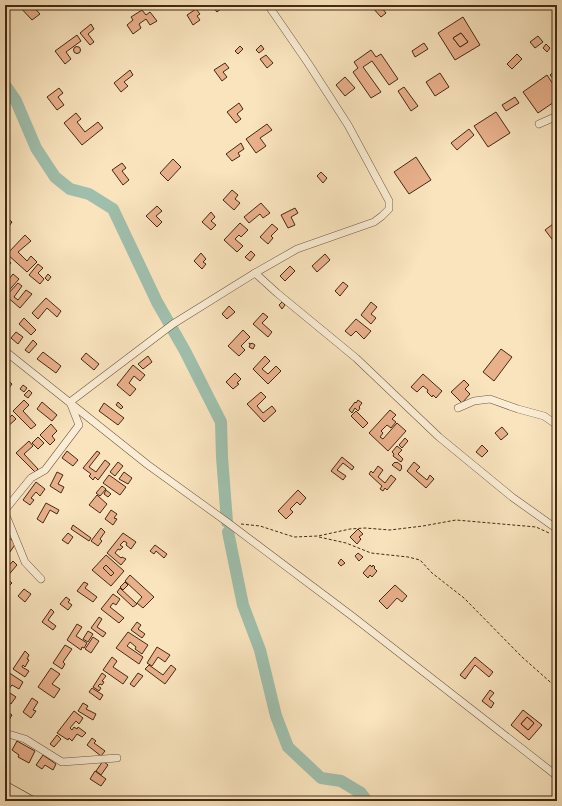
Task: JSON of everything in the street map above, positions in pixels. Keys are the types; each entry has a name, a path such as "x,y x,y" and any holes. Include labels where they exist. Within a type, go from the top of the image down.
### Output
{"highway":[{"path":"5,787 30,801"},
{"path":"5,798 10,801"}],"street":[{"path":"70,402 173,324 255,273 296,249 374,222 389,209 389,201 348,125 308,62 268,5"},
{"path":"539,124 557,116"},
{"path":"255,273 356,358 439,437 512,497 557,529"},
{"path":"5,351 148,465 352,616 557,776"},
{"path":"458,408 474,401 490,399 544,416 557,425"},
{"path":"41,579 25,562 6,508 31,478 45,470 79,425 70,402"},
{"path":"5,733 25,739 62,762 117,758"}],"path":[{"path":"227,522 260,526 294,537 318,536 350,528 390,530 456,520 536,527 550,533"},
{"path":"318,536 346,543 371,553 408,557 420,560 432,573 464,598 522,657 557,688"}],"building":[{"path":"18,5 32,5 40,14 32,20"},
{"path":"108,5 118,5 119,6 113,10"},
{"path":"211,5 221,5 223,7 217,12"},
{"path":"383,5 381,7 386,13 381,17 371,6"},
{"path":"196,9 200,14 197,16 200,20 193,25 187,15"},
{"path":"142,10 146,15 150,12 157,21 150,25 146,19 139,24 141,28 133,34 127,25 133,20 131,17"},
{"path":"463,17 480,45 455,60 438,33","holes":["461,33 468,42 460,47 453,38"]},
{"path":"91,24 94,29 88,34 94,42 90,45 80,33"},
{"path":"461,33 468,42 460,47 453,38"},
{"path":"77,35 81,41 66,52 71,59 65,64 55,51"},
{"path":"538,36 543,42 535,48 530,42"},
{"path":"424,43 428,49 415,57 412,51"},
{"path":"546,44 550,48 547,52 543,48"},
{"path":"261,45 264,49 259,53 256,50"},
{"path":"240,46 243,49 238,54 235,51"},
{"path":"77,47 80,50 77,53 74,50"},
{"path":"371,50 376,57 381,54 398,79 389,85 372,61 363,67 381,92 371,98 353,72 358,68 354,62"},
{"path":"517,54 522,59 512,69 507,64"},
{"path":"266,55 273,63 267,68 260,59"},
{"path":"225,63 229,68 223,72 227,77 222,81 214,70"},
{"path":"557,69 557,84 550,75"},
{"path":"130,70 133,75 124,82 128,86 121,92 114,83"},
{"path":"440,73 449,87 435,96 426,82"},
{"path":"547,75 557,90 557,100 538,113 523,92"},
{"path":"345,77 355,88 345,96 336,85"},
{"path":"404,87 418,106 411,111 398,91"},
{"path":"59,88 63,93 58,97 64,105 57,110 47,97"},
{"path":"515,97 519,103 506,111 502,105"},
{"path":"239,103 243,109 237,114 241,119 236,123 227,112"},
{"path":"496,112 510,133 488,147 474,126"},
{"path":"76,113 81,119 77,122 85,132 98,122 103,128 82,145 64,123"},
{"path":"267,124 272,130 260,138 266,146 256,153 246,139"},
{"path":"469,129 474,135 457,150 451,143"},
{"path":"241,143 244,149 238,153 240,156 232,161 226,154"},
{"path":"416,157 431,180 409,194 394,172"},
{"path":"173,159 181,167 168,181 160,173"},
{"path":"122,163 126,168 122,171 129,180 123,185 112,170"},
{"path":"321,172 327,178 323,183 317,176"},
{"path":"232,190 238,195 235,199 240,203 234,210 223,200"},
{"path":"261,203 270,213 263,218 260,214 249,223 244,217"},
{"path":"157,206 162,211 156,216 162,222 157,227 146,216"},
{"path":"295,208 298,213 291,217 295,225 288,228 281,215"},
{"path":"211,212 215,217 211,221 216,225 211,230 202,222"},
{"path":"5,216 12,222 7,229 5,227"},
{"path":"557,221 557,241 555,243 545,230"},
{"path":"240,223 248,230 241,237 239,235 235,239 243,246 237,252 224,240"},
{"path":"272,224 278,229 271,236 273,238 268,244 260,237"},
{"path":"25,235 31,241 18,252 27,261 31,256 37,262 27,272 7,254"},
{"path":"5,240 9,244 5,249"},
{"path":"251,251 255,255 250,261 245,257"},
{"path":"201,253 206,259 203,262 206,264 202,269 194,261"},
{"path":"325,254 330,260 317,272 312,266"},
{"path":"5,258 11,263 5,270"},
{"path":"38,264 43,268 38,273 44,279 40,284 29,275"},
{"path":"290,266 295,271 285,281 280,276"},
{"path":"13,274 19,279 5,295 5,284"},
{"path":"48,274 51,277 48,281 45,278"},
{"path":"343,282 348,286 340,296 335,291"},
{"path":"18,283 22,286 14,297 18,300 26,290 32,294 20,308 6,296"},
{"path":"46,298 61,311 57,317 47,308 38,319 32,313"},
{"path":"282,302 285,305 282,309 279,305"},
{"path":"371,302 377,307 371,314 376,318 371,324 361,315"},
{"path":"229,306 235,312 227,319 222,314"},
{"path":"263,313 268,317 262,323 272,332 268,337 253,324"},
{"path":"24,318 36,330 31,335 19,324"},
{"path":"356,319 371,331 364,339 356,331 351,336 345,331"},
{"path":"243,330 250,337 241,346 245,350 239,356 228,346"},
{"path":"16,332 23,337 18,344 11,338"},
{"path":"33,340 37,344 29,353 25,350"},
{"path":"249,343 255,345 253,349 249,347"},
{"path":"501,349 512,357 494,381 483,372"},
{"path":"43,352 61,366 56,373 37,359"},
{"path":"86,353 99,364 94,370 81,359"},
{"path":"148,356 152,362 143,369 138,364"},
{"path":"265,356 270,361 262,369 268,374 276,366 281,371 268,384 253,369"},
{"path":"133,365 145,375 140,381 134,376 129,383 136,389 130,396 117,385"},
{"path":"235,373 241,379 237,383 239,384 233,389 226,382"},
{"path":"423,374 442,391 436,398 433,395 432,397 427,392 428,390 423,386 417,392 411,387"},
{"path":"5,378 12,384 5,393"},
{"path":"464,380 469,385 465,389 470,394 462,403 451,392"},
{"path":"23,385 27,388 24,392 20,389"},
{"path":"29,390 32,393 28,398 24,395"},
{"path":"261,392 266,397 257,406 263,413 272,406 276,411 264,422 247,404"},
{"path":"24,400 29,405 23,411 36,425 31,429 13,411"},
{"path":"358,400 362,403 359,407 360,408 358,411 355,408 352,413 349,410"},
{"path":"42,402 57,415 52,421 37,409"},
{"path":"118,402 123,407 121,409 116,405"},
{"path":"104,403 124,418 118,425 99,411"},
{"path":"390,410 396,415 392,419 396,422 391,428 387,425 381,431 383,433 380,437 383,439 397,423 406,431 388,451 369,433"},
{"path":"356,411 368,423 363,428 351,416"},
{"path":"12,415 16,419 5,429 5,422"},
{"path":"51,424 57,431 52,436 55,440 50,445 40,435"},
{"path":"502,427 508,434 501,440 495,433"},
{"path":"38,437 44,443 38,449 32,443"},
{"path":"405,438 408,441 402,448 399,445"},
{"path":"29,441 33,446 24,454 38,469 35,472 16,453"},
{"path":"482,445 488,451 482,457 476,452"},
{"path":"397,446 402,450 398,454 403,459 401,462 393,456 394,454 392,452"},
{"path":"67,451 78,460 73,466 62,458"},
{"path":"97,451 100,453 89,467 96,472 105,460 110,464 98,480 95,477 93,480 89,476 91,474 83,468"},
{"path":"342,457 354,467 352,470 343,463 337,470 346,476 343,480 331,471"},
{"path":"118,462 123,466 115,476 110,472"},
{"path":"395,462 402,466 400,471 392,465"},
{"path":"414,462 420,467 416,471 427,480 430,475 434,479 426,488 407,471"},
{"path":"378,466 383,470 378,477 385,483 391,475 396,479 387,490 385,488 383,491 380,489 382,486 369,474 371,471 373,473"},
{"path":"57,472 63,475 58,484 64,487 61,493 50,486"},
{"path":"124,472 132,478 128,484 119,479"},
{"path":"109,475 126,487 120,495 103,483"},
{"path":"36,482 45,489 40,496 36,492 31,498 34,500 30,505 23,500"},
{"path":"102,486 106,489 100,496 96,493"},
{"path":"106,490 111,494 108,497 104,494"},
{"path":"298,490 306,498 300,505 297,502 290,509 293,512 286,519 278,511"},
{"path":"97,495 107,504 100,513 89,505"},
{"path":"46,503 59,510 57,514 50,510 43,523 37,519"},
{"path":"111,510 117,514 114,518 117,519 113,525 105,519"},
{"path":"73,525 91,538 89,541 71,529"},
{"path":"101,528 105,532 100,539 102,541 98,546 91,541"},
{"path":"358,529 363,534 359,537 361,539 357,544 350,537"},
{"path":"68,533 73,537 68,544 62,540"},
{"path":"123,533 136,542 131,549 124,541 120,545 123,547 120,550 118,549 115,553 121,558 126,559 121,565 107,553"},
{"path":"5,535 16,543 10,552 5,548"},
{"path":"155,545 167,554 164,558 156,551 154,554 150,551"},
{"path":"358,553 363,557 359,561 355,556"},
{"path":"5,554 9,558 5,562"},
{"path":"106,555 124,571 111,586 92,570","holes":["106,565 114,573 111,576 103,568"]},
{"path":"341,559 345,563 341,566 338,563"},
{"path":"13,561 17,565 6,578 12,583 8,587 5,584 5,570"},
{"path":"106,565 114,573 111,576 103,568"},
{"path":"370,565 372,567 373,565 377,571 372,577 370,575 368,578 363,573"},
{"path":"130,575 154,597 143,608 137,603 142,597 125,581"},
{"path":"84,582 88,584 85,588 97,597 93,602 77,591"},
{"path":"125,582 128,585 123,590 120,587"},
{"path":"395,585 407,596 402,602 397,598 387,609 379,601"},
{"path":"120,588 137,604 133,607 117,592"},
{"path":"24,589 31,594 25,602 18,596"},
{"path":"113,594 120,599 116,605 113,603 110,607 124,618 119,623 101,609"},
{"path":"66,597 70,600 68,602 72,605 68,610 60,604"},
{"path":"51,609 54,612 48,620 56,626 53,630 42,622"},
{"path":"99,617 102,619 97,627 106,633 103,637 91,628"},
{"path":"137,622 141,625 138,629 145,634 142,638 131,630"},
{"path":"77,624 82,627 76,636 87,643 81,650 67,640"},
{"path":"88,631 93,634 88,642 83,639"},
{"path":"128,632 148,645 142,654 135,649 136,647 130,642 127,646 143,657 139,664 116,648"},
{"path":"93,637 99,641 91,653 85,649"},
{"path":"65,645 72,649 63,662 65,664 62,669 53,663"},
{"path":"157,647 170,655 165,662 158,657 152,666 147,663"},
{"path":"25,651 29,655 27,659 29,660 25,667 23,665 22,667 29,671 25,677 13,669"},
{"path":"112,657 117,661 113,667 128,677 123,684 103,670"},
{"path":"475,657 493,672 489,677 475,665 465,679 460,675"},
{"path":"149,665 163,675 171,665 176,669 165,684 145,669"},
{"path":"51,668 60,674 52,684 60,689 54,698 38,687"},
{"path":"5,670 23,682 19,689 12,685 7,691 16,697 11,704 5,701"},
{"path":"102,673 106,676 102,681 104,682 102,685 100,684 98,686 101,688 99,691 93,687"},
{"path":"138,673 143,676 134,687 130,684"},
{"path":"92,688 103,695 100,700 89,692"},
{"path":"490,690 494,693 489,699 494,703 491,708 482,701"},
{"path":"32,698 38,702 33,710 36,711 31,718 23,712"},
{"path":"83,703 88,706 86,709 96,714 93,720 78,711"},
{"path":"523,710 542,725 529,740 511,725","holes":["527,717 534,723 528,730 521,724"]},
{"path":"74,711 83,718 79,724 76,721 70,728 72,730 74,727 77,729 78,727 86,733 82,737 77,734 72,741 69,738 68,740 57,733"},
{"path":"7,712 12,715 9,720 5,718"},
{"path":"527,717 534,723 528,730 521,724"},
{"path":"57,735 61,739 54,747 50,744"},
{"path":"92,738 96,741 94,743 105,751 101,756 87,745"},
{"path":"17,741 35,751 29,763 18,757 19,755 12,750"},
{"path":"43,755 56,764 53,770 45,765 42,769 36,765"},
{"path":"103,761 108,765 101,775 96,771"},
{"path":"95,771 106,779 101,786 90,779"}],"waterway":[{"path":"5,85 16,101 36,148 55,177 70,189 89,194 113,209 157,302 185,351 221,422 227,522"},
{"path":"228,532 243,605 260,650 276,716 288,747 321,778 341,781 361,793 367,801"}]}
